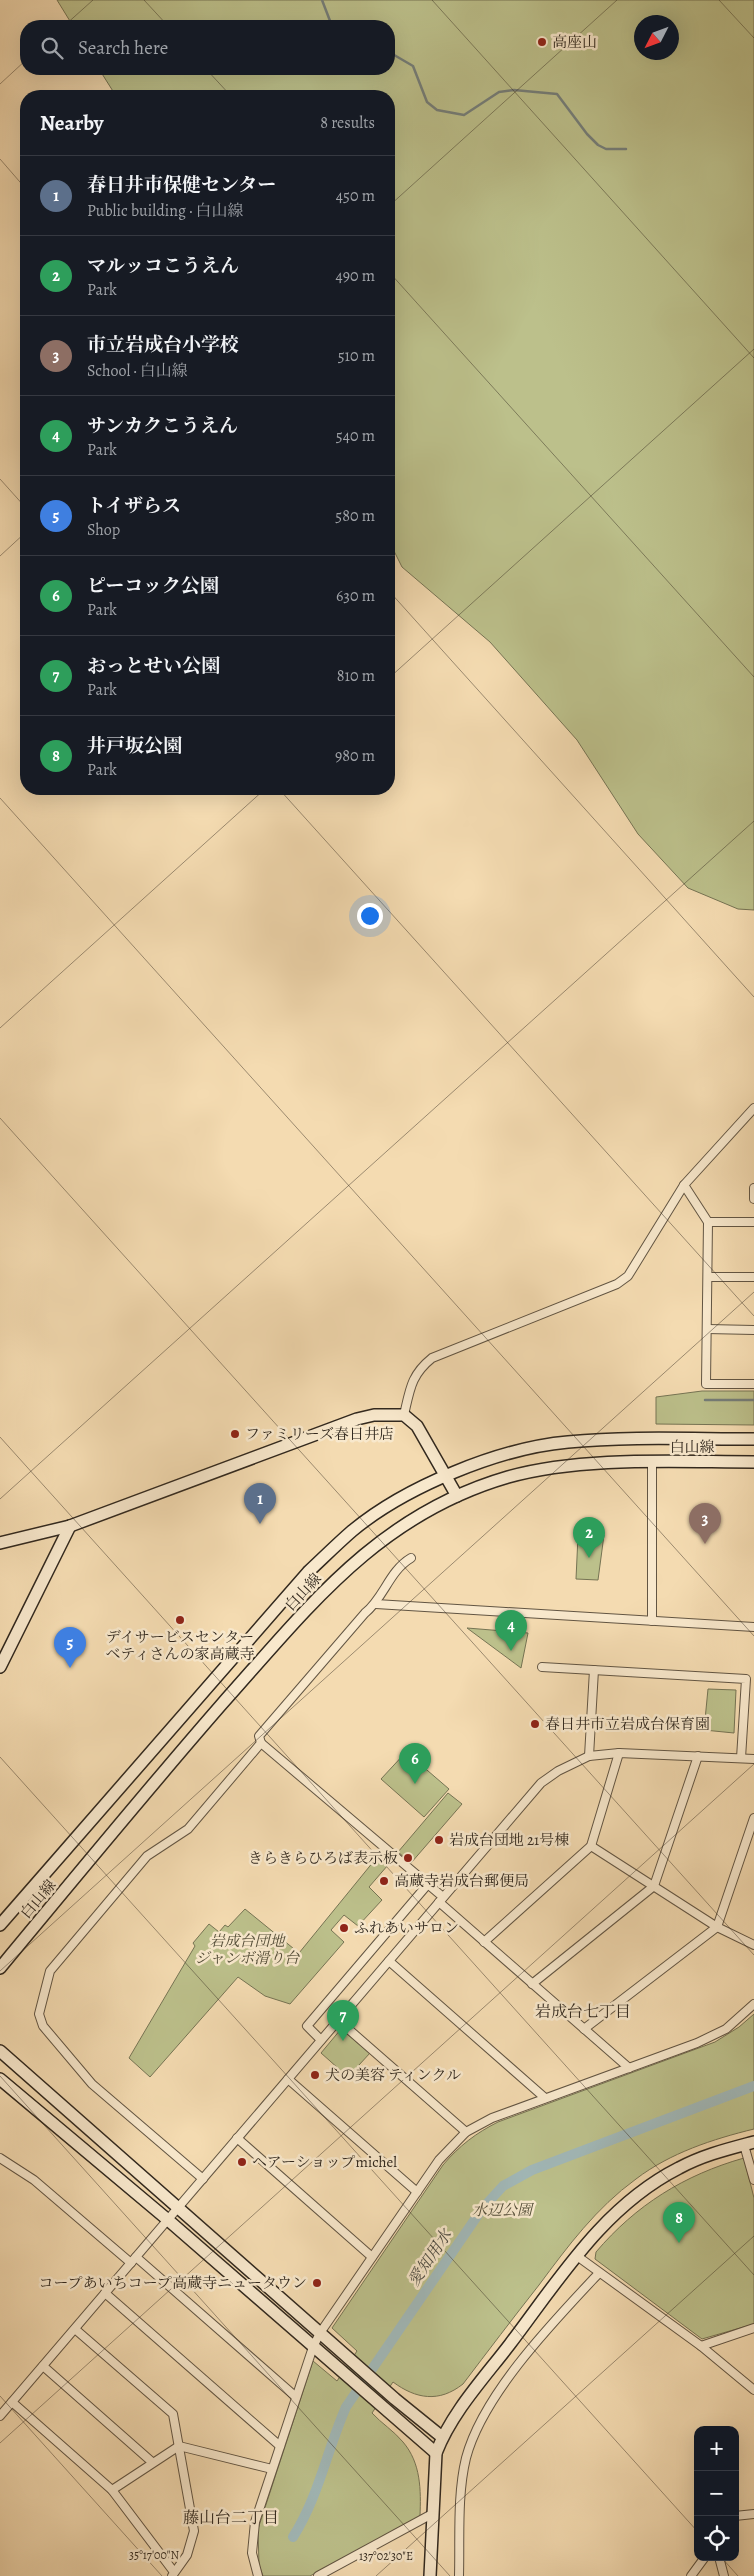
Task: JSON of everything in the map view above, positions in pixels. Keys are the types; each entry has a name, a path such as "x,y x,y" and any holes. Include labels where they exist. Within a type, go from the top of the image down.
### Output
{"street":[{"path":"404,1415 412,1382 420,1368 432,1358 617,1284 628,1276 684,1185 754,1108"},
{"path":"684,1185 708,1222 706,1384 754,1384"},
{"path":"754,1188 754,1199"},
{"path":"708,1222 754,1222"},
{"path":"708,1277 754,1277"},
{"path":"707,1329 754,1330"},
{"path":"0,1543 70,1526 356,1419 374,1415 404,1415 417,1426 447,1475 457,1496"},
{"name":"白山線","path":"0,1925 308,1572 353,1531 385,1508 447,1475 501,1456 567,1442 754,1439"},
{"path":"652,1462 652,1621"},
{"name":"白山線","path":"0,1968 185,1746 324,1589 397,1529 425,1511 457,1496 509,1477 566,1466 652,1462 754,1462"},
{"path":"0,1667 70,1526"},
{"path":"411,1558 403,1563 382,1589 376,1604 365,1613 259,1736 261,1743 428,1884 441,1900 484,1942 629,2068"},
{"path":"376,1604 754,1627"},
{"path":"542,1668 746,1679 741,1758"},
{"path":"589,1756 594,1670"},
{"path":"203,2179 92,2084 43,2026 39,2014 50,1971 147,1856 188,1829 261,1743"},
{"path":"484,1942 590,1846 619,1752"},
{"path":"0,2416 541,1783 558,1771 589,1756 619,1752 754,1759"},
{"path":"532,1984 654,1886 698,1756"},
{"path":"584,2029 717,1927 754,1818"},
{"path":"590,1846 717,1927 754,1945"},
{"path":"321,2040 307,2026 428,1884"},
{"path":"389,1961 544,2098"},
{"path":"258,2576 252,2553 255,2522 313,2348 320,2333 439,2160 466,2132 492,2118 697,2043 726,2029 754,2004"},
{"path":"338,2020 466,2132"},
{"path":"0,2051 383,2389 442,2437"},
{"path":"288,2079 417,2192"},
{"path":"0,2080 168,2220 436,2453"},
{"path":"237,2138 372,2256"},
{"path":"430,2576 436,2453 442,2437 468,2398 589,2239 616,2211 646,2187 696,2160 749,2143 754,2180"},
{"path":"0,2158 34,2180 133,2260 296,2397"},
{"path":"577,2256 700,2346 754,2390"},
{"path":"459,2576 461,2488 466,2458 480,2421 495,2398 554,2321 599,2273"},
{"path":"105,2293 280,2446"},
{"path":"700,2346 754,2328"},
{"path":"12,2402 112,2490 173,2574 187,2555 194,2531 173,2414 75,2329"},
{"path":"43,2366 152,2462"},
{"path":"112,2490 179,2446 272,2470"},
{"path":"318,2576 432,2514"},
{"path":"739,2516 754,2514"},
{"path":"691,2576 702,2561"},
{"path":"720,2561 724,2576"}],"green space":[{"path":"57,0 754,0 754,910 738,909 688,888 638,834 577,740 490,642 402,567 395,553 395,90 112,90 103,75 395,75 395,20 69,20"},
{"path":"702,1391 754,1391 754,1425 656,1424 656,1397"},
{"path":"604,1535 598,1580 576,1579 578,1536"},
{"path":"467,1628 528,1633 521,1668"},
{"path":"708,1689 736,1690 734,1733 704,1730"},
{"path":"406,1752 449,1789 424,1817 381,1779"},
{"path":"448,1793 462,1804 411,1863 398,1852"},
{"name":"岩成台団地 ジャンボ滑り台","path":"378,1856 388,1865 369,1887 382,1900 358,1926 344,1915 331,1930 344,1942 290,2004 265,1996 238,1977 150,2077 129,2058 195,1946 193,1943 209,1924 219,1932 225,1925 228,1927 245,1909 299,1953"},
{"name":"水辺公園","path":"754,2014 754,2129 723,2137 677,2154 636,2179 608,2202 572,2242 463,2384 445,2394 428,2396 410,2392 393,2382 372,2413 409,2450 419,2477 420,2516 310,2576 263,2576 259,2565 258,2529 313,2361 337,2381 357,2351 332,2328 443,2165 468,2140 498,2122 715,2042 739,2027"},
{"path":"341,2029 370,2053 348,2077 321,2053"},
{"path":"744,2158 754,2198 754,2324 702,2339 595,2259 596,2252 628,2220 662,2194 701,2173"}],"waterway":[{"path":"322,0 330,20"},
{"path":"395,56 413,66 427,102 437,110 464,115 499,92 514,90 557,94 587,134 598,145 606,149 626,149"},
{"path":"705,1400 754,1400"},
{"name":"愛知用水","path":"293,2537 310,2505 346,2407 482,2209 503,2186 532,2170 754,2086"}],"place":[{"name":"高座山","path":"542,42"},
{"name":"ファミリーズ春日井店","path":"235,1434"},
{"name":"春日井市保健センター","path":"260,1524"},
{"name":"市立岩成台小学校","path":"705,1544"},
{"name":"マルッコこうえん","path":"589,1558"},
{"name":"デイサービスセンター ベティさんの家高蔵寺","path":"180,1620"},
{"name":"サンカクこうえん","path":"511,1651"},
{"name":"トイザらス","path":"70,1668"},
{"name":"春日井市立岩成台保育園","path":"535,1724"},
{"name":"ピーコック公園","path":"415,1784"},
{"name":"岩成台団地 21号棟","path":"439,1840"},
{"name":"きらきらひろば表示板","path":"408,1858"},
{"name":"高蔵寺岩成台郵便局","path":"384,1881"},
{"name":"ふれあいサロン","path":"344,1928"},
{"name":"おっとせい公園","path":"343,2041"},
{"name":"犬の美容 ティンクル","path":"315,2075"},
{"name":"ヘアーショップmichel","path":"242,2162"},
{"name":"井戸坂公園","path":"679,2243"},
{"name":"コープあいちコープ高蔵寺ニュータウン","path":"317,2283"}],"district":[{"name":"岩成台七丁目","path":"583,2012"},
{"name":"藤山台二丁目","path":"231,2518"}]}
